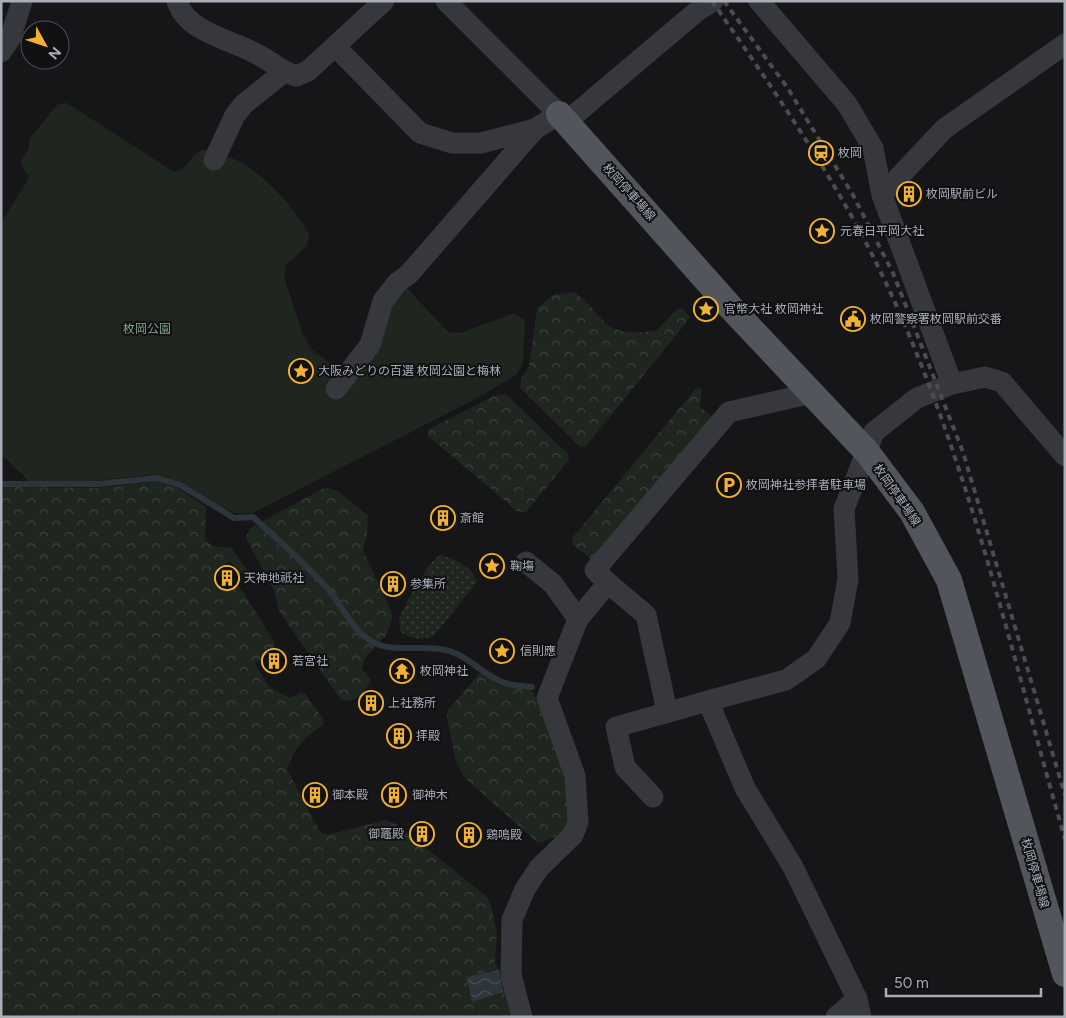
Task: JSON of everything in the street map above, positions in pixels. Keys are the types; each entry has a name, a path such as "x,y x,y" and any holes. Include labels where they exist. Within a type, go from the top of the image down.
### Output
{"main road":[{"name":"枚岡停車場線","path":"562,118 733,310 867,452 912,512 948,580 1064,969"}],"street":[{"path":"1,52 10,39 22,1"},
{"path":"177,1 180,12 216,37 255,53 284,72 296,76 308,71 384,1"},
{"path":"446,1 562,118"},
{"path":"335,46 420,133 452,143 481,143 535,129 562,118 696,12 713,1"},
{"path":"760,1 847,104 873,148 882,195 952,384"},
{"path":"882,195 944,129 1065,44"},
{"path":"214,160 235,115 244,104 284,72"},
{"path":"336,389 370,345 383,301 397,283 409,274 535,129"},
{"path":"653,797 625,767 616,727 668,711 786,680 816,659 840,624 848,579 844,508 874,432 917,398 952,384 985,377 1002,382 1014,393 1065,456"},
{"path":"668,711 646,615 595,570 729,412 812,393"},
{"path":"526,562 553,584 578,619"},
{"path":"522,1017 511,974 512,920 525,889 539,868 573,835 578,822 575,776 547,698 578,619 608,583"},
{"path":"708,701 745,788 793,867 859,1008 836,1017"}],"green space":[{"name":"枚岡公園","path":"67,103 174,172 183,168 196,154 204,149 230,157 244,164 272,187 289,204 309,234 307,246 286,265 284,277 302,332 311,349 351,379 388,303 404,285 448,332 461,333 514,313 525,320 523,362 517,374 483,395 253,513 234,513 167,477 149,475 94,481 30,482 1,454 1,223 27,181 28,175 21,165 21,160 28,150 30,138 58,104"},
{"path":"573,292 582,298 606,324 622,331 643,332 657,330 677,309 683,308 690,318 586,446 580,447 520,388 522,377 529,366 537,308 553,295"},
{"path":"697,387 702,390 700,407 710,415 712,420 592,560 572,544 573,537"},
{"path":"506,394 568,454 569,460 526,512 517,511 428,436 429,429 496,395"},
{"path":"161,481 176,487 206,507 205,540 213,546 232,548 251,577 249,580 229,561 216,572 215,577 228,589 237,586 242,590 275,643 274,649 255,664 269,687 290,698 301,692 305,694 324,720 323,725 306,738 297,749 287,769 320,832 327,835 386,820 396,824 486,896 490,902 497,933 495,963 524,1017 1,1017 1,487 97,488"},
{"path":"326,487 339,492 368,516 367,535 363,550 393,615 387,634 365,658 362,669 371,680 363,693 356,699 346,701 341,700 279,611 274,591 246,538 250,528"},
{"path":"440,555 462,564 472,572 477,582 433,637 420,638 408,636 400,631 399,619 408,599 431,563"},
{"path":"483,673 498,685 530,690 534,693 568,785 569,826 561,835 538,843 463,776 456,761 447,718 448,710 479,674"}],"water":[{"path":"499,970 503,992 472,1002 467,977"}],"waterway":[{"path":"1,484 98,484 157,478 180,485 234,518 253,517 327,588 358,630 371,641 388,647 437,648 446,650 461,656 502,682 532,687"}],"railway":[{"path":"712,1 782,103 848,210 886,283 915,350 965,488 1007,628 1065,839"},
{"path":"724,1 787,87 853,195 893,273 963,452 1065,795"}],"place":[{"name":"枚岡","path":"821,153"},
{"name":"枚岡駅前ビル","path":"909,194"},
{"name":"元春日平岡大社","path":"822,231"},
{"name":"官幣大社 枚岡神社","path":"706,309"},
{"name":"枚岡警察署枚岡駅前交番","path":"853,319"},
{"name":"大阪みどりの百選 枚岡公園と梅林","path":"301,371"},
{"name":"枚岡神社参拝者駐車場","path":"729,485"},
{"name":"斎館","path":"443,518"},
{"name":"鞠塲","path":"492,566"},
{"name":"天神地祇社","path":"227,578"},
{"name":"参集所","path":"393,584"},
{"name":"信則應","path":"502,651"},
{"name":"若宮社","path":"274,661"},
{"name":"枚岡神社","path":"402,671"},
{"name":"上社務所","path":"371,703"},
{"name":"拝殿","path":"399,736"},
{"name":"御本殿","path":"315,795"},
{"name":"御神木","path":"394,795"},
{"name":"御竈殿","path":"422,834"},
{"name":"鶏鳴殿","path":"469,835"}]}
